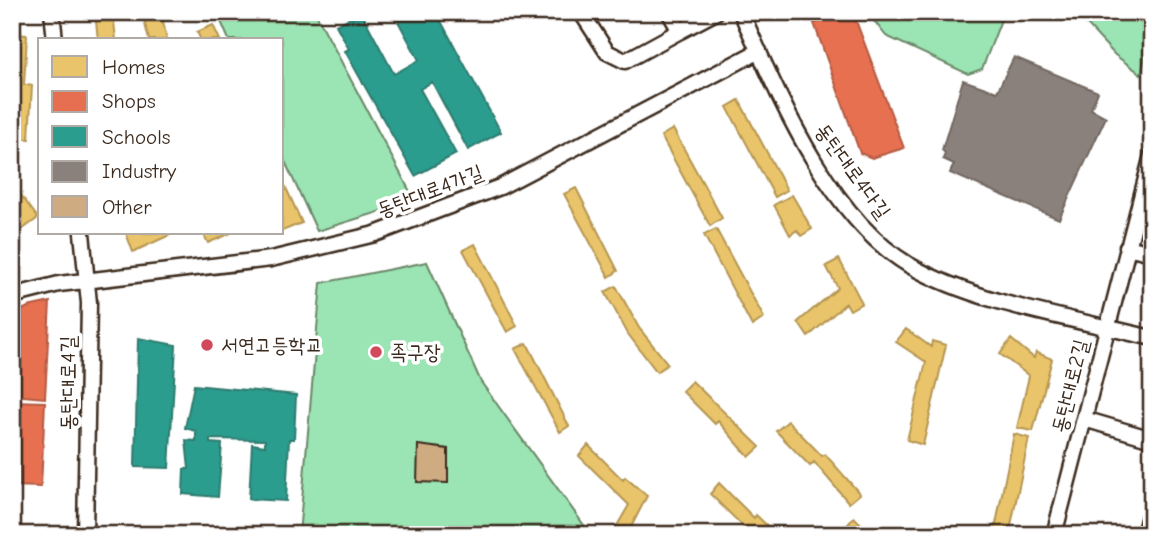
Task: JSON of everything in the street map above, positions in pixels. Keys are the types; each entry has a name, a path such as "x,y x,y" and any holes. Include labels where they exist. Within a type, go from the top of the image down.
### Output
{"street":[{"path":"52,12 55,38"},
{"path":"581,12 607,52 625,61 716,12"},
{"path":"668,12 680,31"},
{"name":"동탄대로4다길","path":"741,12 781,102 823,173 870,233 907,264 960,289 1152,338"},
{"name":"동탄대로4가길","path":"12,296 88,280 271,259 375,234 500,187 758,51"},
{"name":"동탄대로2길","path":"1054,535 1152,155"},
{"name":"동탄대로4길","path":"82,234 88,280 89,413 85,535"},
{"path":"1127,247 1152,253"},
{"path":"1084,419 1152,439"},
{"path":"1144,535 1152,504"}],"green space":[{"path":"217,12 315,12 415,201 317,231 284,159 284,38 228,38"},
{"path":"867,12 1004,12 982,69 968,74 886,36"},
{"path":"1075,12 1131,12 1151,32 1141,74 1115,55"},
{"path":"427,262 481,382 591,535 299,535 321,283"}],"building: Homes":[{"path":"12,12 20,12 19,26 12,25"},
{"path":"95,12 113,12 116,38 98,38"},
{"path":"142,12 161,12 167,38 148,38"},
{"path":"213,25 219,38 200,38 197,32"},
{"path":"12,34 27,35 24,85 32,85 29,139 12,138"},
{"path":"739,100 787,190 775,197 727,107"},
{"path":"673,129 722,218 710,226 661,136"},
{"path":"12,183 38,218 12,237"},
{"path":"284,183 302,223 284,230"},
{"path":"576,188 618,271 609,277 564,194"},
{"path":"792,195 812,229 801,236 797,230 790,235 774,205"},
{"path":"716,229 764,318 752,326 704,235"},
{"path":"126,234 172,234 133,252"},
{"path":"204,234 229,234 208,243"},
{"path":"475,244 517,326 507,332 463,250"},
{"path":"839,259 862,303 850,310 846,303 808,337 798,322 838,288 826,266"},
{"path":"616,286 639,328 668,364 657,372 628,334 605,292"},
{"path":"906,329 931,347 932,341 946,345 923,445 907,440 926,362 896,342"},
{"path":"1011,339 1034,358 1036,352 1052,359 1033,431 1017,428 1029,376 1000,354"},
{"path":"527,343 569,426 560,432 515,349"},
{"path":"692,381 760,447 749,457 718,421 715,424 682,391"},
{"path":"788,421 822,456 825,454 860,494 849,503 814,462 810,466 776,431"},
{"path":"1014,434 1029,438 1009,535 999,535 994,534"},
{"path":"588,445 623,480 625,477 647,496 627,535 614,531 629,505 579,456"},
{"path":"719,483 754,518 756,515 777,535 752,535 710,494"},
{"path":"854,517 872,535 852,535 845,528"}],"building: Shops":[{"path":"845,12 853,13 904,148 872,158 860,153 814,23"},
{"path":"50,302 45,398 12,395 12,315 28,307"},
{"path":"12,401 45,402 41,487 12,486"}],"building: Schools":[{"path":"361,12 394,74 419,60 393,12 436,12 501,132 468,150 432,82 420,89 456,154 415,176 345,51 349,49 336,25"},
{"path":"138,338 176,345 169,468 135,467"},
{"path":"194,385 296,395 294,439 289,439 286,501 249,499 252,444 265,446 265,440 210,439 210,443 222,444 218,497 183,494 184,469 189,469 186,440 196,441 196,431 185,428"},
{"path":"156,531 184,532 184,535 156,535"}],"building: Industry":[{"path":"1014,57 1098,92 1091,109 1106,117 1059,219 950,173 954,164 943,159 945,153 942,150 963,80 997,92"}],"building: Other":[{"path":"418,445 448,449 448,483 417,482"}],"place":[{"name":"서연고등학교","path":"207,345"},
{"name":"족구장","path":"376,352"}]}
